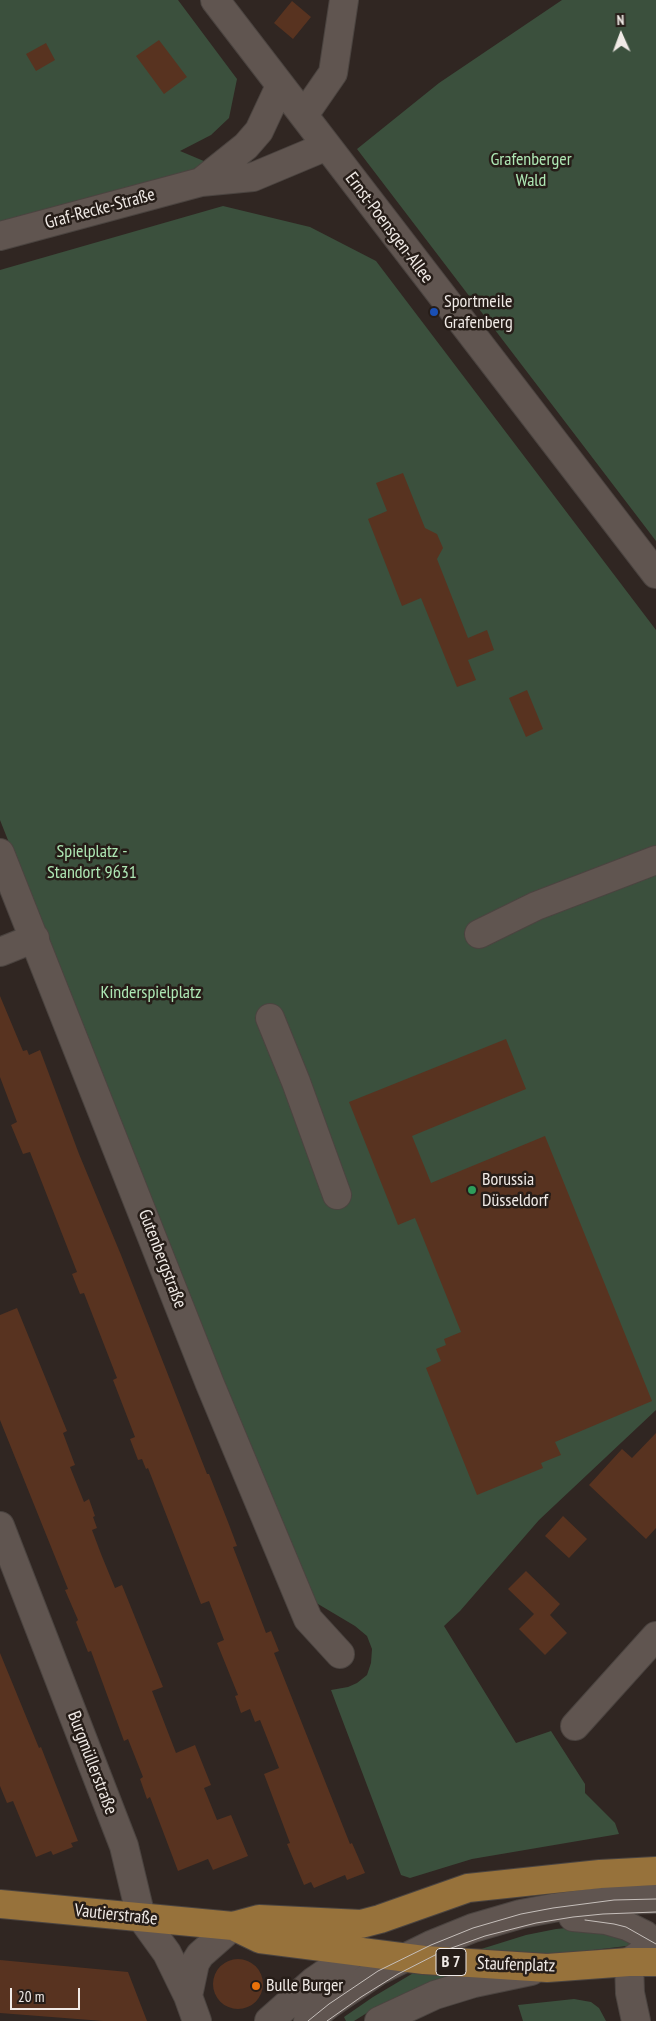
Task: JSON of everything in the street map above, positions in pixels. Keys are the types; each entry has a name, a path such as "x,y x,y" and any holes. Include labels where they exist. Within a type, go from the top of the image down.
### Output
{"main road":[{"name":"B 7","path":"356,1952 419,1922 532,1882 609,1873 656,1871"},
{"name":"Vautierstraße","path":"233,1926 259,1918 361,1924 468,1888 532,1882"},
{"name":"Vautierstraße","path":"0,1904 233,1926 260,1939 356,1952"},
{"name":"Staufenplatz","path":"356,1952 414,1959 547,1968 656,1962"}],"street":[{"name":"Ernst-Poensgen-Allee","path":"215,0 656,574"},
{"path":"304,115 333,73 344,0"},
{"name":"Graf-Recke-Straße","path":"201,182 246,146 259,131 280,86"},
{"name":"Graf-Recke-Straße","path":"0,236 201,182 253,177 327,146"},
{"name":"Gutenbergstraße","path":"0,853 210,1384 308,1619 340,1654"},
{"path":"479,934 536,906 656,860"},
{"path":"0,952 35,938"},
{"path":"270,1018 296,1082 337,1194"},
{"name":"Burgmüllerstraße","path":"0,1526 124,1846 141,1917 167,1953 196,2013"},
{"path":"575,1726 656,1636"},
{"path":"327,2021 414,1959 473,1928 521,1914 594,1902 656,1899"},
{"path":"308,2021 378,1971 505,1930 573,1917 656,1912"},
{"path":"573,1917 606,1920 627,1926 645,1935 656,1944 629,1962 630,1993 636,2021"},
{"name":"Burgmüllerstraße","path":"196,2013 196,1963 200,1954 233,1926"},
{"path":"268,2021 314,1981 356,1952"},
{"path":"379,2021 408,2015 436,1995 474,1983 547,1968"}],"green space":[{"path":"0,0 178,0 237,79 229,118 211,135 180,151 218,167 0,223"},
{"name":"Grafenberger Wald","path":"562,0 656,0 656,541 357,149 439,83"},
{"path":"223,206 310,227 376,261 656,630 656,1410 539,1520 460,1611 444,1626 516,1743 551,1731 585,1784 585,1793 615,1823 619,1834 472,1859 410,1878 401,1875 331,1690 348,1687 367,1675 371,1663 372,1649 367,1636 355,1626 318,1604 303,1587 0,820 0,270"},
{"path":"578,1927 595,1927 643,1944 560,1954 502,1953 478,1950 526,1935"},
{"path":"415,1972 448,1974 452,1976 370,2011 354,2021 346,2021 344,2017"},
{"path":"574,1999 591,2002 599,2008 606,2021 523,2021 518,2005"}],"building":[{"path":"292,1 311,17 293,39 274,23"},
{"path":"159,40 187,77 164,94 136,56"},
{"path":"46,43 55,60 36,71 26,54"},
{"path":"403,473 425,528 437,534 443,548 437,559 468,638 487,630 494,650 468,660 476,680 457,687 421,598 402,606 368,519 387,511 376,483"},
{"path":"527,690 543,729 526,737 509,698"},
{"path":"0,996 23,1051 27,1050 29,1055 40,1050 79,1154 228,1522 237,1546 233,1547 266,1633 271,1631 279,1651 274,1653 350,1844 352,1843 365,1873 347,1880 345,1875 314,1888 311,1882 304,1885 287,1844 290,1843 264,1774 279,1768 260,1720 255,1722 250,1709 241,1713 235,1696 238,1695 217,1643 224,1640 209,1601 201,1604 148,1468 146,1469 142,1459 138,1460 130,1439 135,1437 113,1380 117,1378 84,1293 80,1294 72,1274 77,1272 30,1152 23,1154 11,1125 17,1122 0,1077"},
{"path":"506,1039 526,1089 412,1136 431,1183 545,1136 652,1401 555,1442 561,1455 541,1463 543,1468 477,1495 426,1368 441,1361 436,1349 446,1345 444,1339 461,1332 415,1218 398,1225 349,1102"},
{"path":"17,1308 67,1431 63,1433 75,1465 70,1467 84,1502 89,1499 97,1528 92,1530 101,1554 115,1588 122,1585 163,1687 152,1691 176,1753 195,1745 211,1785 204,1788 217,1820 231,1815 248,1856 213,1870 208,1859 178,1871 150,1797 147,1799 140,1779 143,1777 128,1739 124,1741 91,1651 88,1652 76,1622 78,1620 65,1590 68,1589 0,1420 0,1315"},
{"path":"656,1433 656,1528 646,1539 589,1485 622,1449 632,1458"},
{"path":"563,1516 587,1539 569,1558 545,1536"},
{"path":"526,1571 560,1604 550,1615 567,1633 545,1655 519,1629 534,1614 508,1589"},
{"path":"0,1653 39,1748 41,1747 78,1841 71,1843 73,1847 53,1855 51,1851 36,1857 13,1801 7,1803 0,1786"},
{"path":"233,1959 243,1959 256,1966 263,1979 263,1989 256,2002 243,2009 233,2009 224,2005 217,1998 213,1989 213,1979 217,1970 224,1963"},
{"path":"0,1960 128,1972 147,2021 103,2021 0,2013"}],"tram line":[{"path":"308,2021 329,2004 378,1971 431,1945 473,1928 521,1914 553,1908 614,1900 656,1899"},
{"path":"327,2021 398,1974 443,1951 485,1936 536,1923 573,1917 656,1912"},
{"path":"585,1920 626,1927 656,1944"}],"place":[{"name":"Sportmeile Grafenberg","path":"434,312"},
{"name":"Borussia Düsseldorf","path":"472,1190"},
{"name":"Bulle Burger","path":"256,1986"}],"park label":[{"name":"Spielplatz - Standort 9631","path":"92,862"},
{"name":"Kinderspielplatz","path":"151,993"}]}
